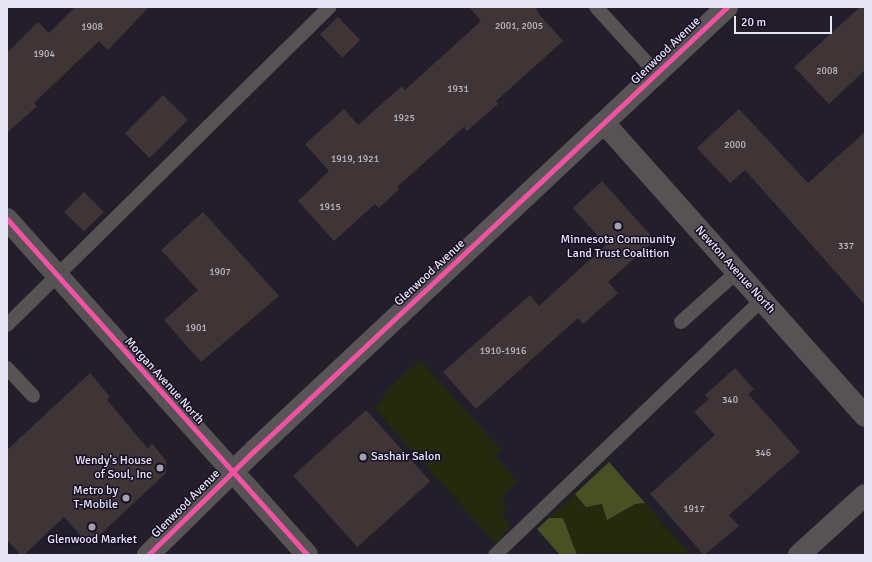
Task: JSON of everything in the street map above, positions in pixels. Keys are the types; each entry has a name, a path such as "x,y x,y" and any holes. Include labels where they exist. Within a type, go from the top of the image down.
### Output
{"street":[{"name":"Glenwood Avenue","path":"148,555 232,472 605,124 727,7"},
{"name":"Newton Avenue North","path":"605,124 865,416"},
{"name":"Morgan Avenue North","path":"7,220 307,555"},
{"path":"799,555 865,495"}],"lane":[{"path":"7,325 330,7"},
{"path":"596,7 657,74"},
{"path":"682,322 736,272"},
{"path":"495,555 762,300"},
{"path":"7,368 33,396"}],"green space":[{"path":"420,360 501,450 495,456 517,482 503,496 506,508 502,514 511,525 496,544 375,409 389,389"},
{"path":"609,462 645,503 635,504 607,520 602,504 586,507 575,494"},
{"path":"575,494 586,507 602,504 624,512 635,504 645,503 691,555 577,555 563,518 549,518"},
{"path":"549,518 563,518 577,555 560,555 537,529"}],"building":[{"path":"75,7 149,7 108,50 99,41 34,103 37,106 7,133 7,53 38,22 49,33"},
{"path":"469,7 536,7 538,13 563,41 496,101 498,104 467,131 464,127 397,187 399,189 379,208 375,204 334,241 298,201 329,171 305,144 344,109 358,125 402,86 405,90 481,21"},
{"path":"860,7 865,7 865,70 829,104 794,67"},
{"path":"338,17 360,40 342,57 320,34"},
{"path":"163,95 188,120 150,158 125,133"},
{"path":"739,109 808,183 865,132 865,305 745,170 730,183 697,148"},
{"path":"602,181 655,240 608,282 618,293 583,324 578,318 476,409 443,372 530,295 539,306 606,245 573,208"},
{"path":"84,192 104,212 84,232 64,212"},
{"path":"203,212 279,296 201,362 164,320 198,290 161,250"},
{"path":"735,368 754,389 748,394 800,452 729,515 739,526 704,555 650,494 715,435 694,412 709,399 705,395"},
{"path":"90,373 110,397 107,400 148,449 152,443 166,461 166,473 89,545 64,517 24,555 21,555 7,540 7,450"},
{"name":"Sashair Salon","path":"366,410 430,481 357,547 293,476"}],"cycle path":[{"path":"148,555 255,450 727,7"},
{"path":"7,219 307,555"}],"place":[{"name":"Minnesota Community Land Trust Coalition","path":"618,226"},
{"name":"Sashair Salon","path":"363,457"},
{"name":"Wendy's House of Soul, Inc","path":"160,468"},
{"name":"Metro by T-Mobile","path":"126,498"},
{"name":"Glenwood Market","path":"92,527"}]}
